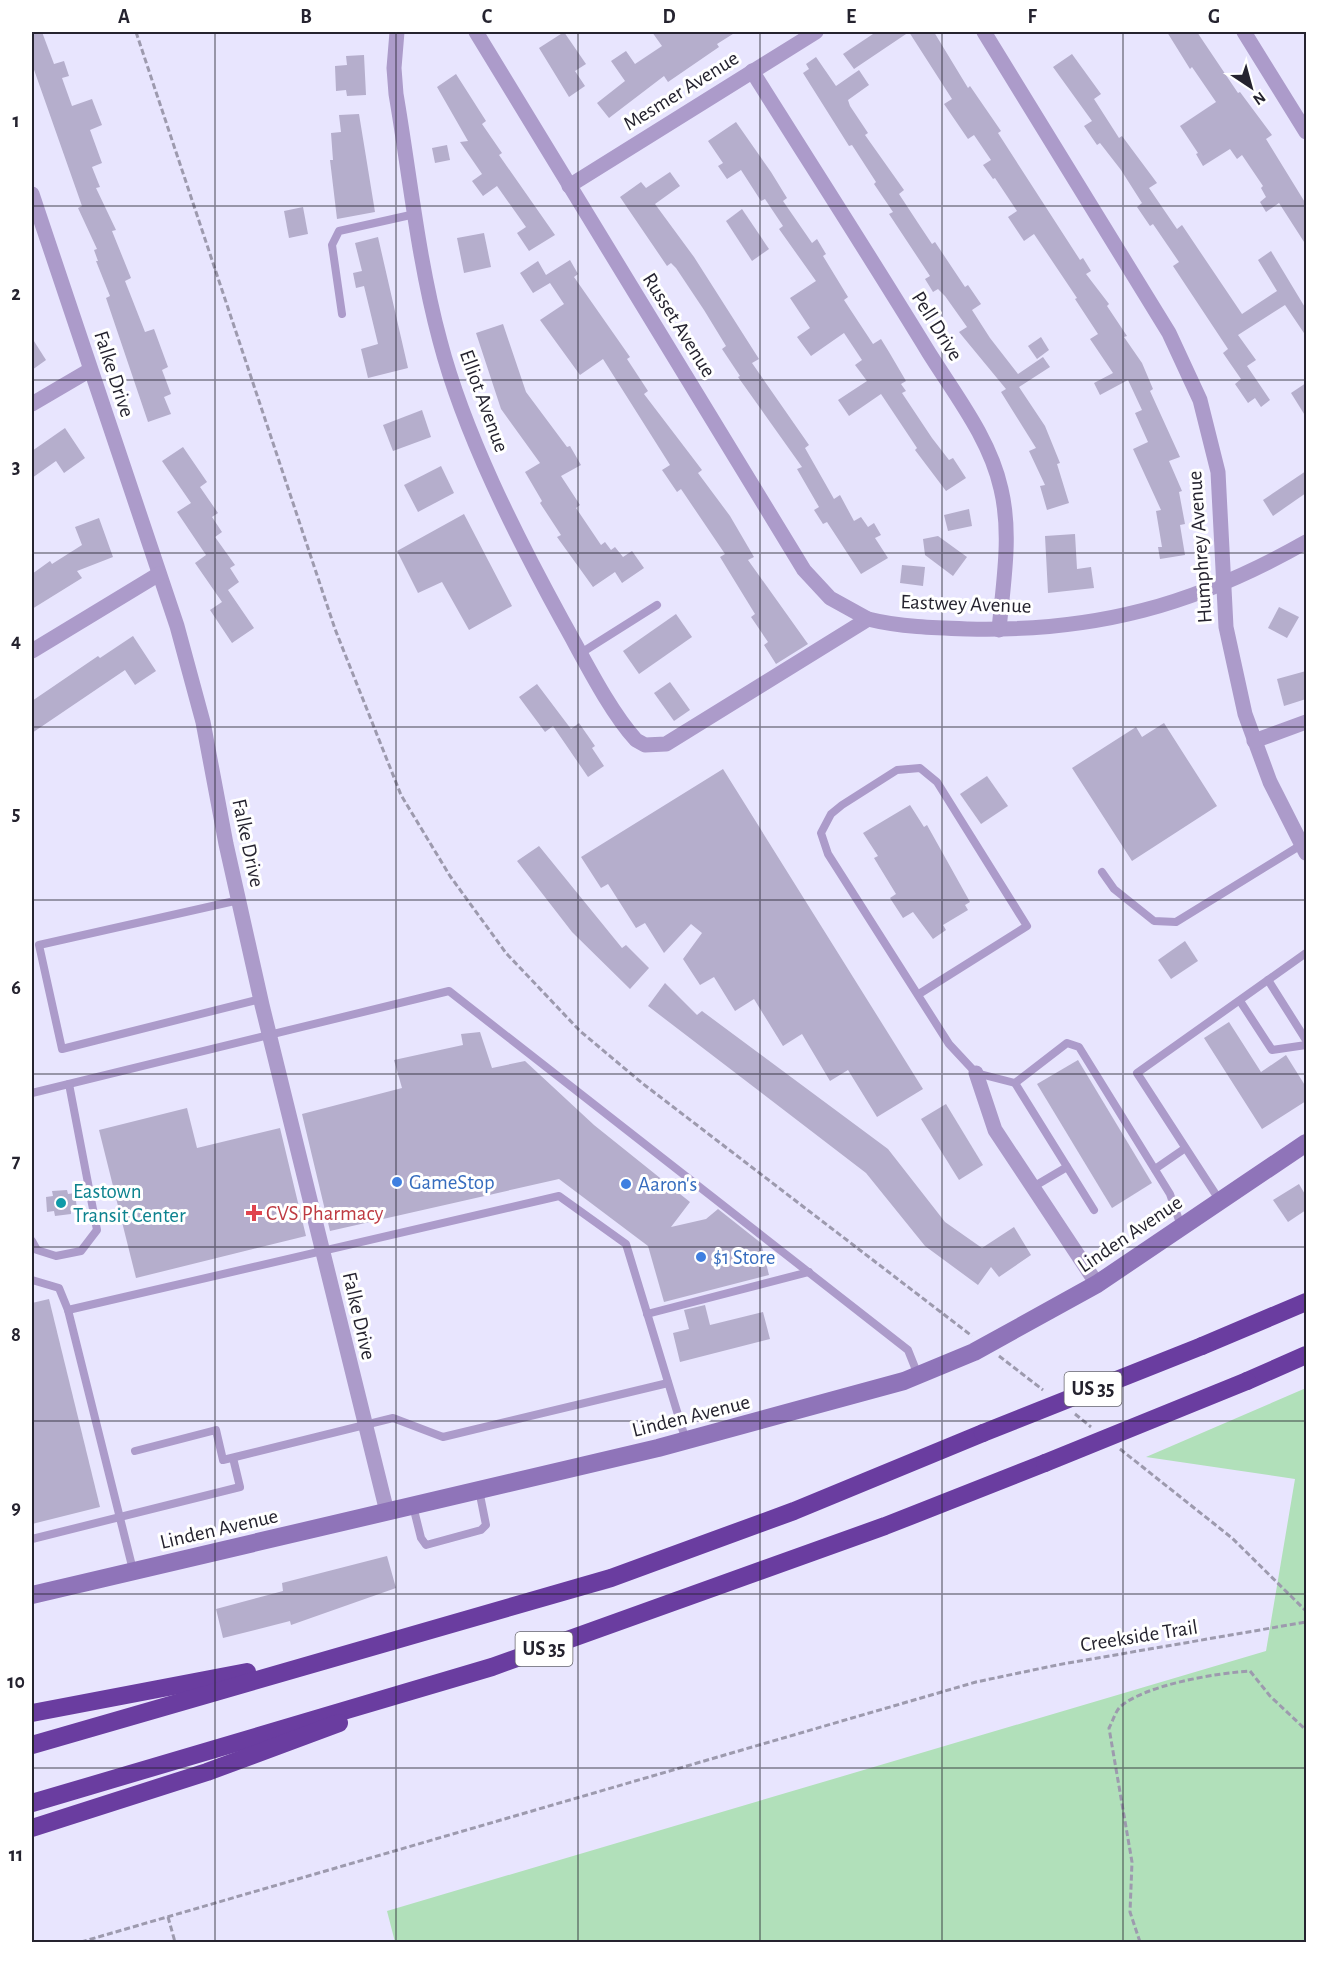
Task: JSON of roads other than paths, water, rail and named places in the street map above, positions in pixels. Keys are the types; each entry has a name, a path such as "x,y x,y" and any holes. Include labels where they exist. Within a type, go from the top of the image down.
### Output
{"highway":[{"name":"US 35","path":"32,1745 610,1578 794,1511 1306,1302"},
{"name":"US 35","path":"32,1803 492,1667 885,1526 1247,1381 1306,1355"},
{"path":"32,1713 191,1681 322,1660"},
{"path":"32,1828 207,1772 492,1667"}],"main road":[{"name":"Linden Avenue","path":"32,1595 686,1441 808,1409 918,1376 998,1339 1097,1284 1306,1143"}],"street":[{"name":"Elliot Avenue","path":"397,32 394,68 396,94 427,288 440,343 473,440 549,596 629,733 645,745 666,744 868,618"},
{"name":"Russet Avenue","path":"476,32 804,570 830,598 868,618"},
{"name":"Mesmer Avenue","path":"569,186 816,32"},
{"name":"Humphrey Avenue","path":"984,32 1169,333 1186,366 1205,418 1218,472 1226,627 1254,741 1270,782 1304,849"},
{"path":"1244,32 1306,132"},
{"name":"Pell Drive","path":"752,71 917,333 983,441 994,464 1003,497 1007,539 999,630"},
{"name":"Falke Drive","path":"32,194 159,574 197,696 260,999 387,1512"},
{"path":"32,404 90,370"},
{"name":"Eastwey Avenue","path":"868,618 904,625 999,630 1073,624 1136,614 1222,584 1266,565 1306,542"},
{"path":"32,651 159,574"},
{"path":"1254,741 1306,722"},
{"path":"976,1073 995,1130 1097,1284"}],"lane":[{"path":"342,314 332,245 339,231 415,214"},
{"path":"580,652 657,605"},
{"path":"919,994 1027,926 937,782 920,768 908,768 886,775 831,813 821,833 828,854 949,1044 976,1073 1015,1083 1094,1210"},
{"path":"1102,872 1114,888 1154,921 1176,922 1304,849"},
{"path":"238,900 39,945 62,1049 260,999"},
{"path":"1220,1201 1184,1149 1137,1073 1306,953"},
{"path":"1268,980 1306,1040"},
{"path":"32,1093 449,991 908,1350 918,1376"},
{"path":"1240,1001 1272,1050 1306,1044"},
{"path":"1015,1083 1067,1043 1079,1047 1170,1194 1182,1227"},
{"path":"32,1241 37,1250 56,1256 81,1251 98,1230 69,1084"},
{"path":"1155,1169 1184,1149"},
{"path":"1033,1187 1067,1167"},
{"path":"68,1310 559,1196 626,1244 686,1441"},
{"path":"648,1314 809,1272"},
{"path":"32,1280 59,1288 68,1310 134,1572"},
{"path":"135,1451 216,1431 223,1460 393,1418 442,1437 668,1383"},
{"path":"32,1539 119,1515 240,1487 233,1458"},
{"path":"413,1506 421,1538 426,1545 481,1530 486,1525 479,1490"}],"place":[{"name":"GameStop","path":"397,1182"},
{"name":"Aaron's","path":"626,1184"},
{"name":"Eastown Transit Center","path":"61,1203"},
{"name":"CVS Pharmacy","path":"254,1213"},
{"name":"$1 Store","path":"701,1257"}]}
